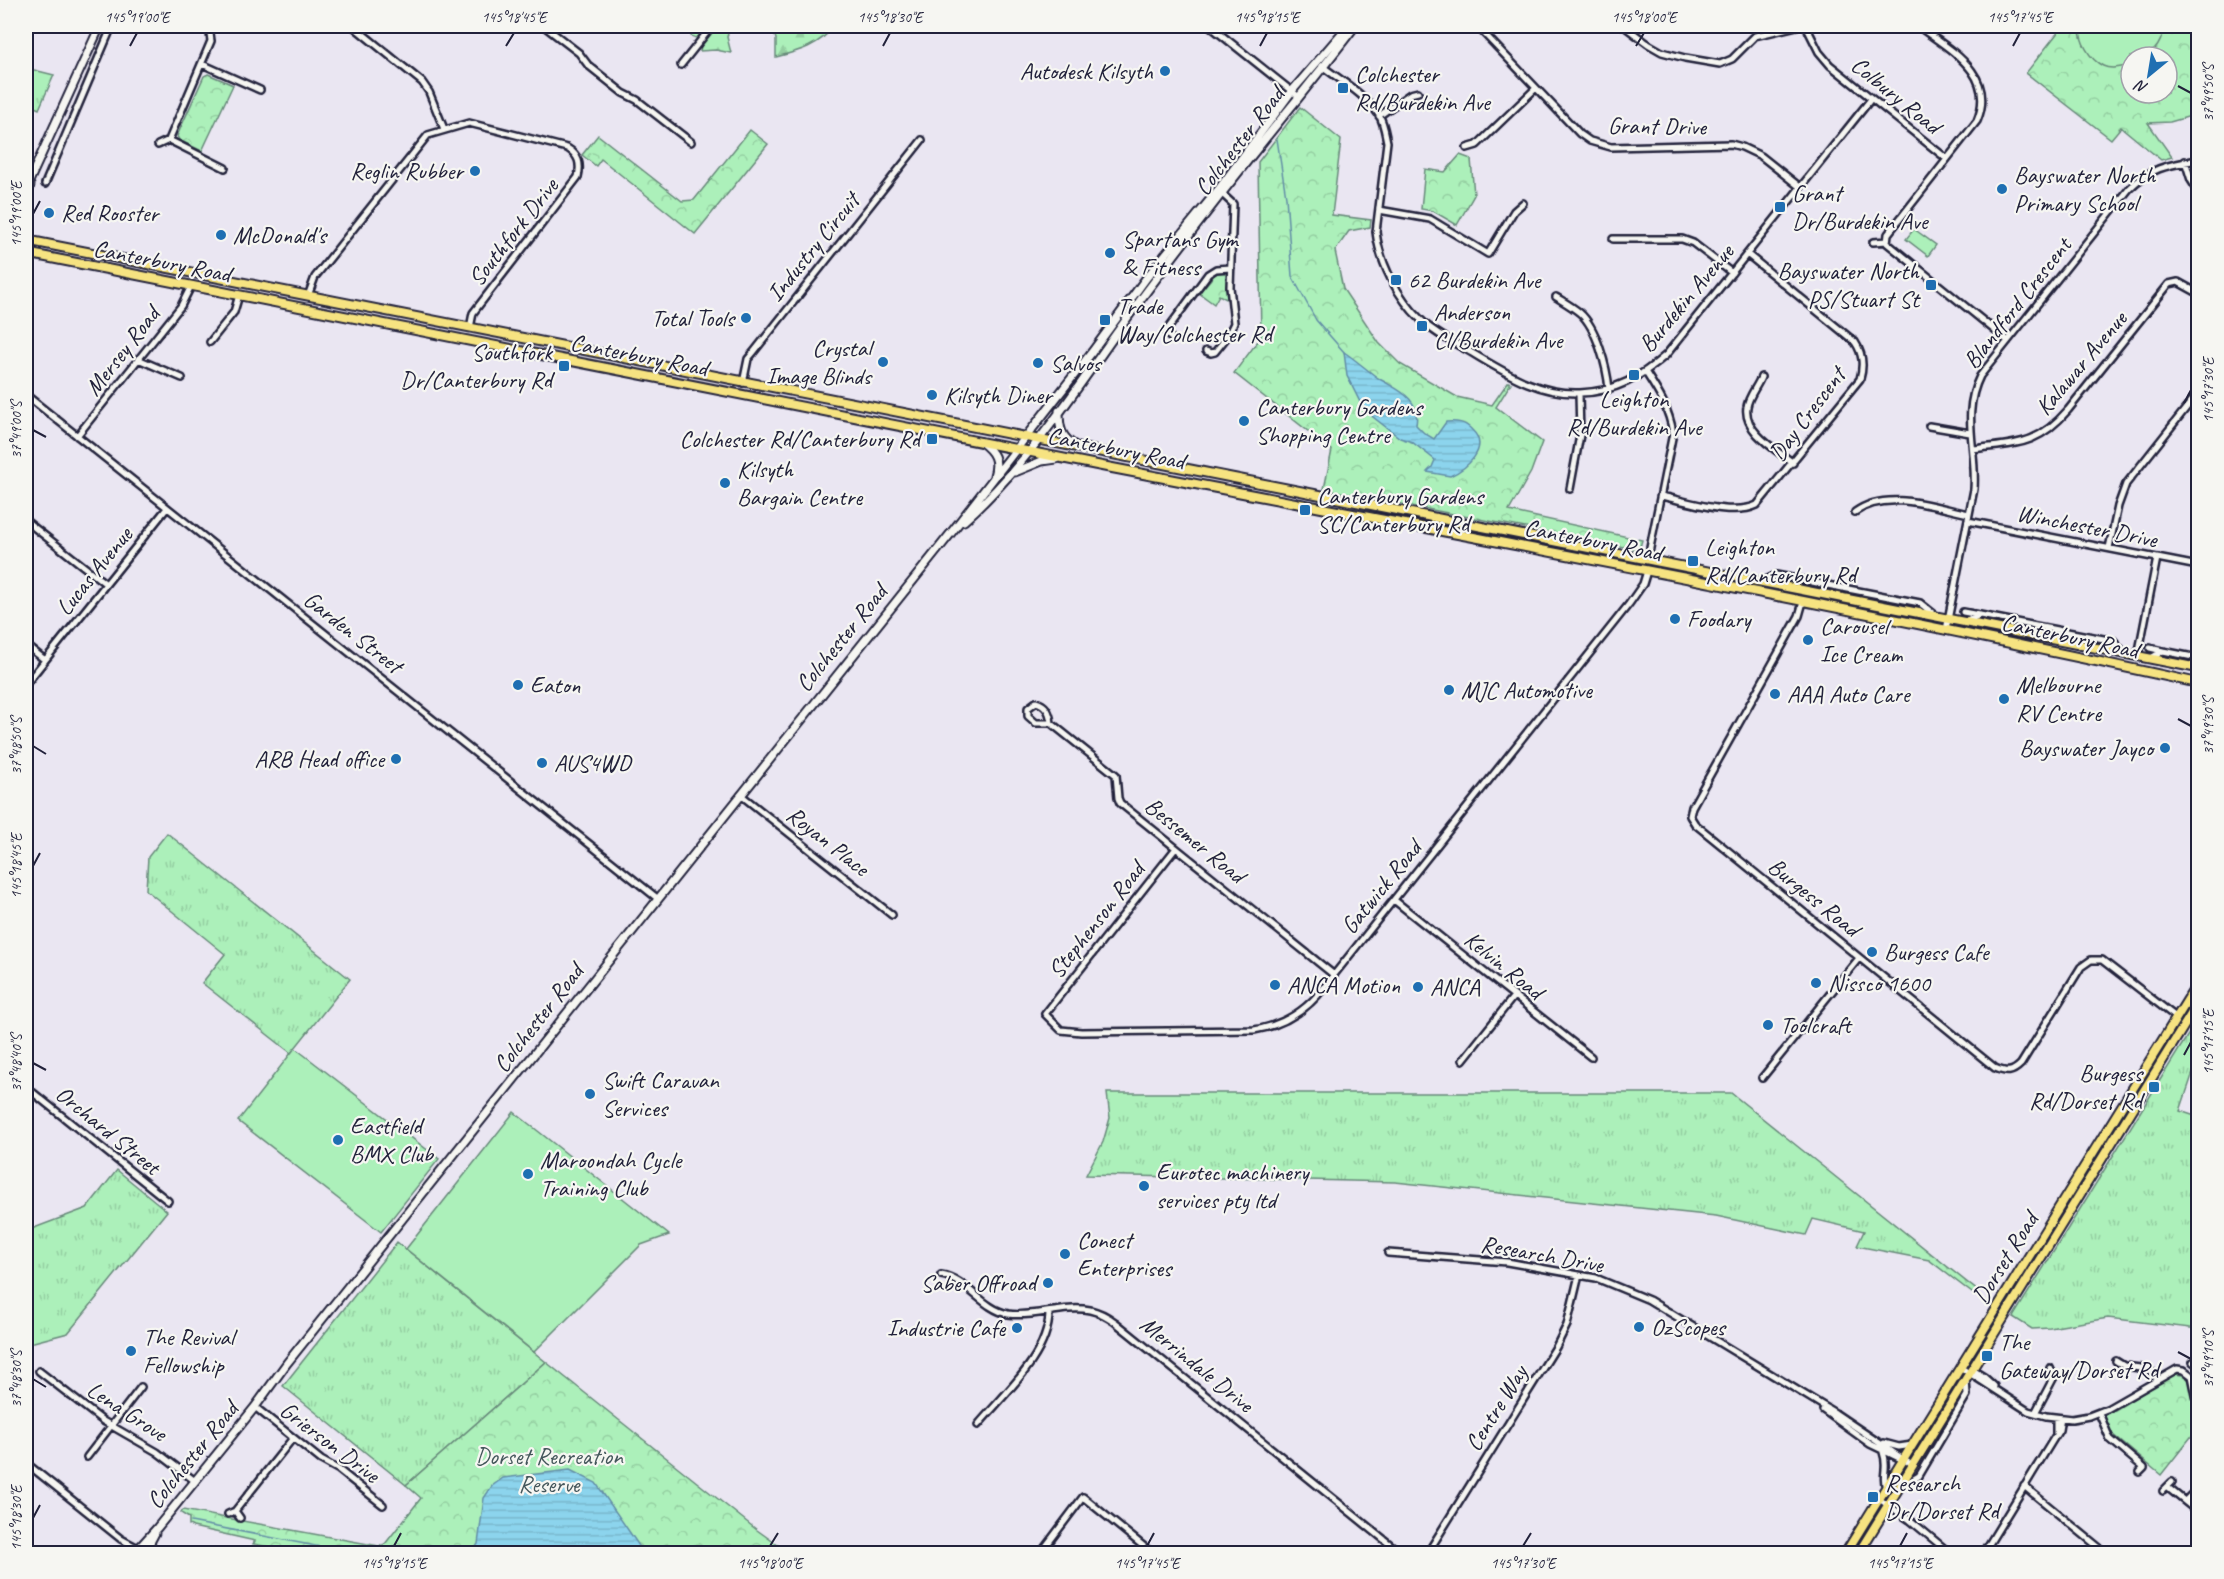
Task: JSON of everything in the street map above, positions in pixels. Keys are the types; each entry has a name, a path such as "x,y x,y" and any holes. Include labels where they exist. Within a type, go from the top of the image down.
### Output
{"main road":[{"path":"26,188 99,26"},
{"name":"Colchester Road","path":"130,1554 141,1550 657,898 951,533 1147,278 1299,97 1345,29 1355,26"},
{"name":"Colchester Road","path":"951,533 1011,474 1037,441 1102,356 1292,91 1320,64"},
{"path":"26,202 32,177"},
{"path":"26,228 29,241"},
{"name":"Canterbury Road","path":"29,241 2199,668"},
{"name":"Canterbury Road","path":"28,255 1153,476 1484,538 2199,683"},
{"path":"191,273 191,286"},
{"path":"305,308 308,296"},
{"path":"534,354 537,342"},
{"path":"1059,411 1060,431 1070,443 1081,449"},
{"path":"981,442 995,457 996,468 993,478"},
{"path":"1011,474 1042,461 1067,459"},
{"path":"1153,476 1155,462"},
{"path":"1162,477 1165,463"},
{"path":"1484,538 1486,527"},
{"path":"1647,571 1648,558"},
{"name":"Burgess Road","path":"1803,602 1806,590"},
{"path":"2135,669 2138,656"},
{"name":"Dorset Road","path":"1845,1554 2199,983"},
{"name":"Dorset Road","path":"1858,1554 2199,1004"},
{"path":"2177,1018 2186,1023"}],"street":[{"path":"45,184 112,26"},
{"path":"169,141 211,41 209,26"},
{"path":"353,26 422,82 429,92 444,129"},
{"path":"544,26 579,53 588,65 622,93 637,100 691,142"},
{"path":"681,64 712,26"},
{"path":"1210,26 1299,97"},
{"name":"Grant Drive","path":"1477,26 1580,134 1590,141 1611,147 1731,144 1761,156 1800,187"},
{"path":"1624,26 1662,52 1720,64 1730,61 1755,36 1797,26"},
{"name":"Colbury Road","path":"1806,26 1819,51 1830,65 1947,159"},
{"path":"1918,26 1971,69 1978,78 1982,90 1981,112 1977,121 1888,234 1887,241 1890,247 2008,341"},
{"path":"90,46 101,51"},
{"path":"202,64 260,90"},
{"name":"Burdekin Avenue","path":"1320,64 1368,103 1379,116 1387,142 1376,232 1380,257 1387,273 1423,322 1434,331 1527,384 1549,391 1579,394 1609,389 1646,373 1666,355 1871,99"},
{"path":"1467,148 1477,145 1536,88"},
{"path":"1379,116 1410,94 1418,92"},
{"path":"57,120 69,126"},
{"name":"Southfork Drive","path":"308,296 315,277 428,135 469,123 567,148 578,158 580,168 578,177 473,313 470,328"},
{"name":"Industry Circuit","path":"743,382 748,359 753,352 922,140"},
{"path":"158,145 169,141 225,168"},
{"name":"Blandford Crescent","path":"1947,631 1969,517 1975,472 1974,449 1970,433 1970,409 1980,376 2128,189 2141,178 2158,169 2185,161 2199,160"},
{"path":"2185,161 2191,180 2199,191"},
{"path":"1206,351 1215,352 1233,327 1231,268 1233,204 1220,192"},
{"path":"1379,210 1430,219 1488,254 1514,211 1523,203"},
{"path":"1613,239 1682,238 1693,243 1732,273"},
{"path":"1872,242 1887,241"},
{"name":"Day Crescent","path":"1661,496 1730,510 1751,508 1761,501 1860,379 1863,365 1861,351 1855,342 1747,255"},
{"path":"1169,335 1208,274 1216,269 1231,268"},
{"name":"Kalawar Avenue","path":"1974,449 2019,443 2044,434 2054,427 2169,284 2178,282 2199,293"},
{"name":"Mersey Road","path":"77,436 184,300 191,286"},
{"path":"210,342 234,312 239,296"},
{"path":"1556,297 1580,313 1589,324 1596,337 1609,389"},
{"path":"138,359 182,378"},
{"path":"1646,373 1662,397 1671,418 1673,433 1648,558"},
{"path":"1761,377 1747,405 1749,423 1757,433 1793,463"},
{"path":"2109,548 2118,506 2126,484 2199,393"},
{"path":"1570,489 1580,435 1579,394"},
{"name":"Garden Street","path":"26,395 657,898"},
{"path":"1929,426 1970,433"},
{"path":"1262,495 1265,483"},
{"name":"Winchester Drive","path":"1855,512 1865,504 1903,501 2199,566"},
{"name":"Lucas Avenue","path":"26,684 167,508"},
{"path":"26,521 106,584"},
{"path":"2138,656 2157,558"},
{"name":"Gatwick Road","path":"1045,1014 1061,1030 1081,1032 1254,1030 1267,1028 1292,1018 1310,1004 1334,975 1634,599 1643,584 1647,571"},
{"name":"Canterbury Road","path":"1762,582 1776,575 1800,579 1920,603 1937,616"},
{"name":"Burgess Road","path":"1803,602 1799,616 1692,807 1690,816 1695,824 1995,1068 2007,1073 2014,1071 2021,1064 2081,967 2091,960 2102,960 2177,1018"},
{"name":"Canterbury Road","path":"1963,612 2114,641 2124,653"},
{"name":"Canterbury Road","path":"1965,622 1980,615"},
{"path":"26,645 45,660"},
{"name":"Canterbury Road","path":"2150,648 2199,658"},
{"name":"Canterbury Road","path":"2151,658 2163,651"},
{"name":"Bessemer Road","path":"1052,723 1036,723 1028,716 1028,708 1036,702 1045,706 1052,723 1116,775 1120,803 1334,975"},
{"name":"Royan Place","path":"741,795 892,915"},
{"name":"Stephenson Road","path":"1045,1014 1176,848"},
{"name":"Kelvin Road","path":"1394,900 1591,1058"},
{"path":"1762,1078 1859,958"},
{"path":"1463,1060 1514,996"},
{"name":"Orchard Street","path":"26,1087 168,1201"},
{"name":"Research Drive","path":"1388,1253 1507,1262 1596,1278 1649,1300 1877,1440 1903,1460"},
{"name":"Merrindale Drive","path":"941,1275 957,1281 992,1308 1005,1314 1025,1316 1090,1310 1115,1322 1402,1554"},
{"name":"Centre Way","path":"1427,1554 1556,1347 1567,1325 1579,1275"},
{"path":"978,1425 1036,1356 1049,1326 1049,1313"},
{"path":"2116,1361 2124,1366 2149,1369 2158,1379"},
{"path":"1960,1366 1969,1374 1988,1380 2015,1404 2035,1413 2059,1418 2080,1418 2099,1413 2176,1369 2187,1372 2193,1379 2199,1405"},
{"path":"2035,1413 2057,1376 2050,1368"},
{"name":"Lena Grove","path":"39,1371 111,1426 157,1452 195,1481"},
{"path":"1901,1483 1909,1482 1919,1476 1965,1401 1969,1374"},
{"path":"2193,1379 2199,1374"},
{"path":"87,1457 141,1387"},
{"name":"Research Drive","path":"1804,1396 1883,1452 1912,1465"},
{"name":"Grierson Drive","path":"255,1407 383,1505"},
{"path":"2099,1413 2110,1439 2144,1468 2140,1472"},
{"path":"1983,1554 2055,1434 2059,1418"},
{"path":"228,1514 235,1511 293,1438"},
{"path":"1877,1440 1892,1446 1912,1445"},
{"path":"1883,1452 1887,1461 1884,1482 1886,1488"},
{"path":"26,1463 121,1539 141,1550"},
{"path":"2024,1486 2107,1554"},
{"path":"2167,1486 2199,1512"},
{"path":"2186,1500 2199,1488"},
{"path":"1040,1554 1083,1497 1153,1554"},
{"path":"1879,1498 1951,1554"},
{"path":"235,1511 240,1518"},
{"path":"121,1539 130,1554"}],"green space":[{"path":"694,26 730,26 727,37 731,53 716,50 700,51 702,40 691,36"},
{"path":"772,26 834,26 815,43 801,50 776,57 776,39"},
{"path":"2063,26 2198,26 2198,114 2170,122 2148,123 2172,157 2161,160 2121,127 2111,139 2026,73"},
{"path":"2080,26 2165,26 2158,45 2119,45 2119,67 2113,68 2103,66 2089,54"},
{"path":"26,68 54,75 39,109 26,103"},
{"path":"208,74 233,85 202,151 179,140 177,136 204,76"},
{"path":"1300,107 1341,140 1332,215 1371,220 1370,227 1349,231 1335,251 1343,289 1379,343 1400,364 1457,397 1492,405 1508,382 1511,383 1496,407 1542,442 1531,472 1509,511 1642,540 1640,547 1634,549 1324,489 1332,450 1234,373 1261,337 1258,162"},
{"path":"750,130 768,144 695,234 601,159 596,166 582,155 598,135 682,201 694,200"},
{"path":"1460,155 1471,159 1474,195 1457,225 1433,211 1421,209 1425,169 1445,172"},
{"path":"1914,229 1936,245 1928,256 1906,239"},
{"path":"1227,272 1228,300 1219,295 1214,304 1199,293 1216,273"},
{"path":"167,833 350,979 291,1053 202,983 225,954 146,890 148,857"},
{"path":"2196,1022 2198,1024 2198,1058 2180,1111 2198,1117 2198,1329 2108,1318 2032,1329 2013,1317"},
{"name":"Eastfield BMX Club","path":"295,1048 439,1159 381,1232 238,1121"},
{"path":"1107,1093 1731,1093 1979,1292 1976,1296 1929,1260 1857,1246 1864,1231 1813,1219 1806,1235 1716,1216 1395,1182 1086,1175 1103,1142 1110,1118"},
{"name":"Maroondah Cycle Training Club","path":"514,1112 669,1235 641,1245 534,1352 406,1249"},
{"path":"117,1170 167,1211 68,1333 26,1344 26,1231 87,1208"},
{"path":"397,1242 546,1362 406,1485 283,1386"},
{"name":"Dorset Recreation Reserve","path":"546,1362 789,1553 305,1553 253,1544 255,1541 193,1527 189,1525 189,1518 181,1513 183,1510 379,1546 385,1544 421,1498 406,1485"},
{"path":"2174,1374 2182,1375 2189,1380 2198,1415 2198,1428 2161,1475 2112,1434 2104,1414 2115,1410"}],"water":[{"path":"1344,352 1406,396 1415,408 1416,425 1434,439 1446,422 1467,425 1477,437 1479,444 1478,451 1469,463 1450,476 1427,472 1435,460 1412,442 1400,438 1364,410 1347,376"},
{"path":"570,1470 596,1483 639,1546 648,1553 472,1553 478,1544 484,1498 492,1486 503,1478"}],"waterway":[{"path":"1277,139 1286,197 1292,276 1316,320 1344,352"},
{"path":"191,1522 357,1554"}],"place":[{"name":"Autodesk Kilsyth","path":"1165,71"},
{"name":"Colchester Rd/Burdekin Ave","path":"1343,88"},
{"name":"Reglin Rubber","path":"475,171"},
{"name":"Bayswater North Primary School","path":"2002,189"},
{"name":"Grant Dr/Burdekin Ave","path":"1780,207"},
{"name":"Red Rooster","path":"49,213"},
{"name":"McDonald's","path":"221,235"},
{"name":"Spartans Gym & Fitness","path":"1110,253"},
{"name":"62 Burdekin Ave","path":"1396,280"},
{"name":"Bayswater North PS/Stuart St","path":"1931,285"},
{"name":"Total Tools","path":"746,318"},
{"name":"Trade Way/Colchester Rd","path":"1105,320"},
{"name":"Anderson Cl/Burdekin Ave","path":"1422,326"},
{"name":"Crystal Image Blinds","path":"883,362"},
{"name":"Salvos","path":"1038,363"},
{"name":"Southfork Dr/Canterbury Rd","path":"564,366"},
{"name":"Leighton Rd/Burdekin Ave","path":"1634,375"},
{"name":"Kilsyth Diner","path":"932,395"},
{"name":"Canterbury Gardens Shopping Centre","path":"1244,421"},
{"name":"Colchester Rd/Canterbury Rd","path":"932,439"},
{"name":"Kilsyth Bargain Centre","path":"725,483"},
{"name":"Canterbury Gardens SC/Canterbury Rd","path":"1305,510"},
{"name":"Leighton Rd/Canterbury Rd","path":"1693,561"},
{"name":"Foodary","path":"1675,619"},
{"name":"Carousel Ice Cream","path":"1808,640"},
{"name":"Eaton","path":"518,685"},
{"name":"MJC Automotive","path":"1449,690"},
{"name":"AAA Auto Care","path":"1775,694"},
{"name":"Melbourne RV Centre","path":"2004,699"},
{"name":"Bayswater Jayco","path":"2165,748"},
{"name":"ARB Head office","path":"396,759"},
{"name":"AUS4WD","path":"542,763"},
{"name":"Burgess Cafe","path":"1872,952"},
{"name":"Nissco 1600","path":"1816,983"},
{"name":"ANCA Motion","path":"1275,985"},
{"name":"ANCA","path":"1418,987"},
{"name":"Toolcraft","path":"1768,1025"},
{"name":"Burgess Rd/Dorset Rd","path":"2154,1087"},
{"name":"Swift Caravan Services","path":"590,1094"},
{"name":"Eastfield BMX Club","path":"338,1140"},
{"name":"Maroondah Cycle Training Club","path":"528,1174"},
{"name":"Eurotec machinery services pty ltd","path":"1144,1186"},
{"name":"Conect Enterprises","path":"1065,1254"},
{"name":"Saber Offroad","path":"1048,1283"},
{"name":"OzScopes","path":"1639,1327"},
{"name":"Industrie Cafe","path":"1017,1328"},
{"name":"The Revival Fellowship","path":"131,1351"},
{"name":"The Gateway/Dorset Rd","path":"1987,1356"},
{"name":"Research Dr/Dorset Rd","path":"1873,1497"}]}
